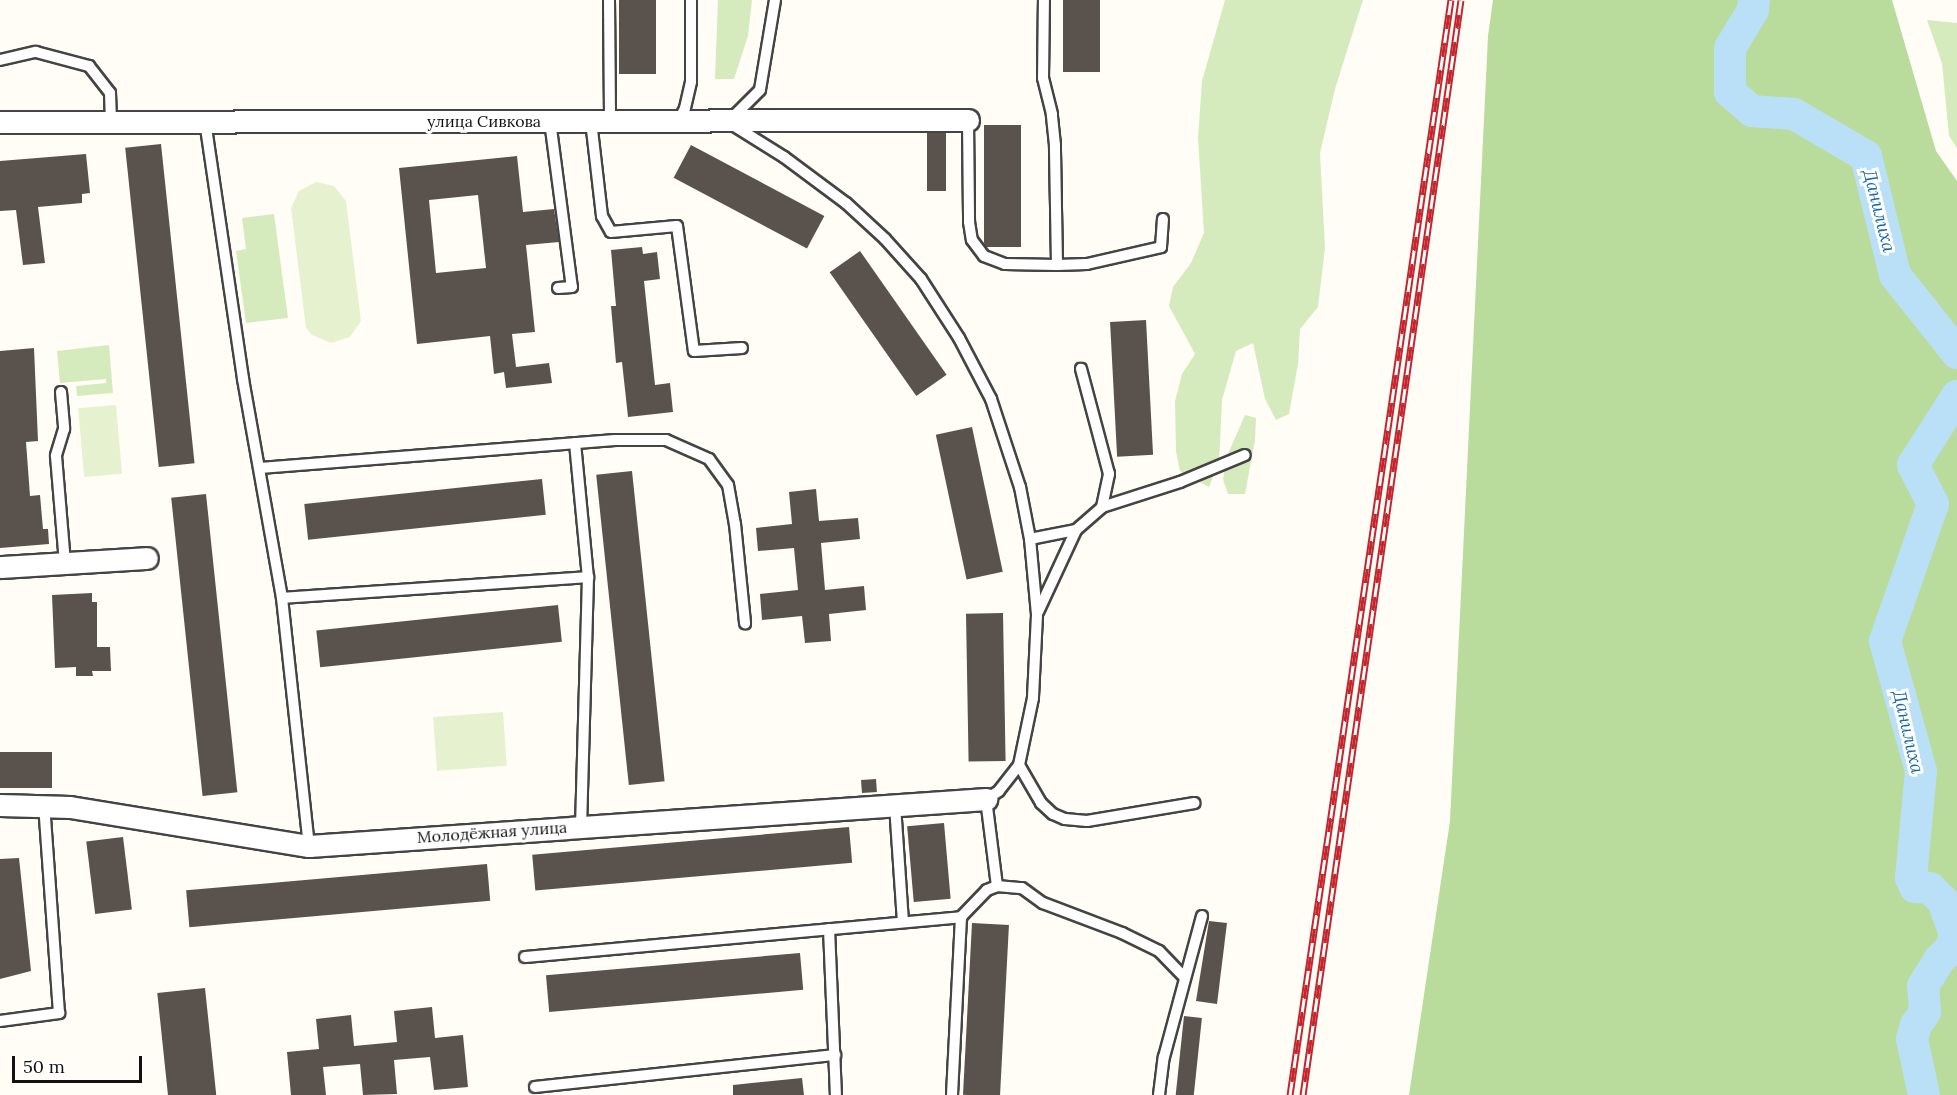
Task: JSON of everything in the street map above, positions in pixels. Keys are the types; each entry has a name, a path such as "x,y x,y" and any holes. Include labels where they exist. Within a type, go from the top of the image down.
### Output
{"street":[{"name":"улица Сивкова","path":"0,122 968,120"},
{"path":"0,567 147,558"},
{"name":"Молодёжная улица","path":"0,805 44,806 142,817 309,846 986,799"}],"lane":[{"path":"609,0 600,121 602,216 610,232 677,226 694,351 742,348"},
{"path":"679,120 690,82 691,0"},
{"path":"775,0 760,90 728,122 784,157 846,203 885,239 921,279 959,338 991,399 1020,487 1030,539 1037,615 1033,698 1019,765 1004,785 986,799 997,886"},
{"path":"1044,0 1043,78 1052,114 1055,145 1057,265"},
{"path":"0,60 36,52 89,66 110,93 111,122"},
{"path":"968,120 969,222 972,240 984,256 1005,264 1087,264 1161,247 1164,219"},
{"path":"550,121 572,287 558,288"},
{"path":"205,122 243,379 282,598 309,846"},
{"path":"1081,369 1109,474 1102,507"},
{"path":"61,392 64,429 56,456 65,563"},
{"path":"260,468 575,443 666,440 709,459 728,485 735,525 745,623"},
{"path":"575,443 588,577 581,826"},
{"path":"1037,615 1076,530 1102,507 1180,482 1245,455"},
{"path":"1030,539 1076,530"},
{"path":"282,598 588,577"},
{"path":"1019,765 1041,803 1053,814 1065,819 1087,821 1195,803"},
{"path":"895,805 903,922"},
{"path":"0,1021 59,1013 44,806"},
{"path":"952,1095 961,917 987,890 997,886 1022,888 1043,903 1122,933 1159,951 1185,978"},
{"path":"1159,1095 1164,1057 1202,916"},
{"path":"525,957 961,917"},
{"path":"829,929 836,1095"},
{"path":"535,1087 835,1055"}],"green space":[{"path":"718,0 752,0 748,36 734,79 715,79"},
{"path":"1225,0 1363,0 1335,89 1320,153 1325,248 1318,307 1300,329 1298,364 1289,414 1276,420 1265,399 1253,343 1236,351 1222,400 1219,462 1209,487 1180,471 1176,451 1175,401 1182,374 1195,354 1169,306 1173,287 1191,263 1204,233 1198,138 1202,81"},
{"path":"1493,0 1892,0 1936,151 1957,181 1957,1095 1409,1095 1450,821 1488,36"},
{"path":"1927,20 1957,23 1957,148 1949,136 1942,63"},
{"path":"316,182 334,186 346,201 361,321 350,337 331,343 312,335 306,328 291,208 299,191"},
{"path":"274,214 288,318 246,323 236,251 246,249 242,218"},
{"path":"109,345 113,393 77,396 76,386 106,383 106,379 60,383 57,351"},
{"path":"116,405 122,474 84,477 78,408"},
{"path":"1245,415 1256,418 1255,440 1245,494 1228,494 1223,479 1227,456"},
{"path":"503,712 507,766 437,771 433,717"}],"building":[{"path":"619,0 656,0 656,74 619,74"},
{"path":"1063,0 1100,0 1100,72 1063,72"},
{"path":"984,125 1021,125 1021,247 986,247 984,243"},
{"path":"927,133 946,133 946,191 927,191"},
{"path":"161,144 195,463 159,467 125,148"},
{"path":"691,145 824,216 807,249 674,178"},
{"path":"86,154 90,193 82,194 82,203 38,207 45,263 23,265 16,210 0,211 0,161"},
{"path":"517,156 523,212 554,209 559,242 526,245 535,332 512,334 516,367 549,363 552,383 506,388 504,372 494,374 490,336 417,344 399,168","holes":["478,195 486,268 436,273 429,200"]},
{"path":"642,247 643,254 657,252 660,279 644,281 655,385 670,383 673,412 628,417 622,362 616,363 611,306 616,306 611,250"},
{"path":"860,251 947,375 916,396 830,272"},
{"path":"1146,320 1153,455 1117,457 1110,322"},
{"path":"34,348 38,441 26,442 30,496 40,495 43,529 48,529 49,544 0,548 0,351"},
{"path":"972,427 1003,572 967,579 936,435"},
{"path":"632,471 665,781 629,785 596,475"},
{"path":"542,479 546,515 308,540 304,504"},
{"path":"816,489 819,521 858,518 860,539 821,543 825,590 864,586 866,610 829,614 831,641 805,643 802,616 762,620 760,594 798,590 794,548 758,551 756,528 792,524 789,492"},
{"path":"206,494 237,792 203,796 171,498"},
{"path":"92,593 92,602 97,602 97,647 110,647 111,671 92,671 93,676 76,676 76,667 55,668 52,595"},
{"path":"558,605 562,642 320,667 316,630"},
{"path":"1003,613 1006,761 969,762 966,614"},
{"path":"0,752 52,752 52,788 0,788"},
{"path":"876,779 877,792 862,793 861,780"},
{"path":"944,823 951,899 914,902 907,826"},
{"path":"849,827 852,863 535,891 532,855"},
{"path":"123,837 132,909 95,914 86,842"},
{"path":"19,858 31,971 0,979 0,859"},
{"path":"487,864 490,901 189,927 186,890"},
{"path":"1209,921 1227,923 1217,1004 1196,1001"},
{"path":"972,923 1009,925 1000,1095 963,1095"},
{"path":"800,953 803,990 549,1012 546,975"},
{"path":"205,988 216,1095 168,1095 157,993"},
{"path":"432,1007 435,1038 463,1035 468,1087 434,1090 430,1057 394,1060 397,1094 363,1095 360,1064 323,1067 326,1095 291,1095 287,1052 319,1049 316,1019 351,1015 354,1046 397,1042 394,1011"},
{"path":"1184,1016 1202,1018 1194,1095 1176,1095"},
{"path":"802,1078 804,1095 733,1095 733,1085"}],"waterway":[{"name":"Данилиха","path":"1754,0 1753,10 1730,48 1730,92 1752,111 1794,114 1866,156 1895,275 1957,353"},
{"name":"Данилиха","path":"1924,1095 1912,1039 1916,1025 1925,1012 1923,986 1939,960 1951,948 1955,934 1943,901 1930,888 1915,887 1911,878 1921,771 1885,641 1933,504 1913,465 1957,396"}],"railway":[{"path":"1290,1095 1451,0"},
{"path":"1303,1095 1461,0"}]}
